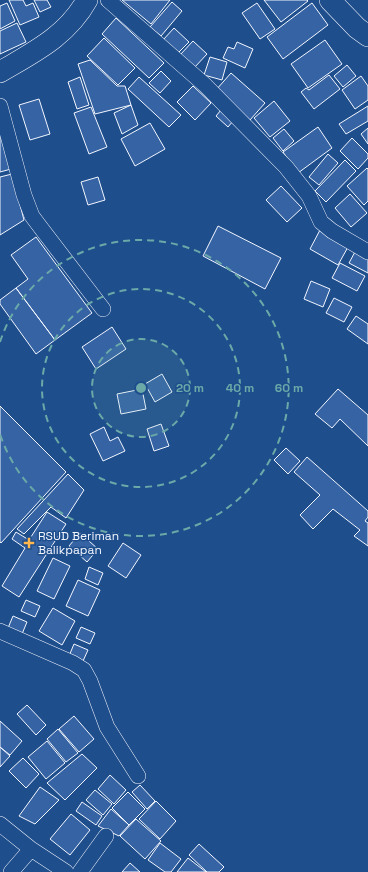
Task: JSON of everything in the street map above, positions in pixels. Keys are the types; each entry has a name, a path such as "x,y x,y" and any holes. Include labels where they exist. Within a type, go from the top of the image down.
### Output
{"main road":[{"path":"0,72 43,47 57,36 80,12 87,0"},
{"path":"330,0 357,28 368,36"}],"street":[{"path":"108,0 204,85 286,166 309,196 321,222 332,231 368,252"},
{"path":"0,106 24,195 32,216 103,309"},
{"path":"0,631 73,663 84,670 90,681 107,727 138,776"},
{"path":"0,824 31,849 66,872"},
{"path":"80,872 106,836"},
{"path":"11,872 31,849"}],"building":[{"path":"9,0 23,0 26,6 33,3 39,17 20,25"},
{"path":"34,0 47,0 51,7 40,12"},
{"path":"122,0 170,0 151,24"},
{"path":"264,0 307,0 308,1 281,22"},
{"path":"172,2 182,11 161,36 150,27"},
{"path":"7,3 15,21 0,29 0,6"},
{"path":"257,3 275,29 260,39 242,13"},
{"path":"312,3 328,25 283,59 267,37"},
{"path":"116,18 164,63 149,78 102,34"},
{"path":"17,23 26,42 0,54 0,31"},
{"path":"174,28 189,42 178,53 163,40"},
{"path":"104,38 135,68 118,85 87,56"},
{"path":"325,40 342,64 308,88 291,64"},
{"path":"193,41 207,54 194,68 180,55"},
{"path":"237,42 253,49 245,68 223,58 228,47 234,49"},
{"path":"210,57 227,62 222,80 204,75"},
{"path":"90,60 117,86 125,86 131,105 95,114 78,64"},
{"path":"347,65 356,76 343,87 334,76"},
{"path":"161,71 171,81 160,93 149,83"},
{"path":"231,73 265,103 250,120 216,90"},
{"path":"329,75 340,89 314,109 301,92 306,88 309,90"},
{"path":"361,76 368,86 368,100 355,109 342,90"},
{"path":"80,77 89,105 77,109 68,82"},
{"path":"139,77 181,115 169,127 128,89"},
{"path":"193,86 211,103 195,120 177,102"},
{"path":"39,99 50,134 30,140 19,105"},
{"path":"274,101 290,121 270,137 254,118"},
{"path":"131,105 138,125 122,134 114,113"},
{"path":"368,106 368,121 346,134 339,124"},
{"path":"91,107 107,147 89,154 74,113"},
{"path":"221,110 233,121 228,127 216,116"},
{"path":"150,123 165,149 135,166 121,139"},
{"path":"0,126 11,169 0,172"},
{"path":"318,127 332,148 298,173 283,152"},
{"path":"368,128 368,144 361,134"},
{"path":"284,129 294,141 283,151 273,138"},
{"path":"352,138 368,154 368,158 358,169 340,151"},
{"path":"328,154 338,163 319,185 309,177"},
{"path":"345,160 356,171 326,202 315,191"},
{"path":"367,168 368,201 364,205 347,186"},
{"path":"12,174 24,220 0,235 0,177"},
{"path":"98,177 105,200 88,205 81,182"},
{"path":"281,186 302,208 287,222 266,200"},
{"path":"350,194 367,213 351,227 335,208"},
{"path":"218,226 281,258 265,289 203,256"},
{"path":"320,230 348,247 338,265 310,249"},
{"path":"36,237 92,313 55,340 16,288 28,279 11,255"},
{"path":"356,250 368,257 368,273 349,263"},
{"path":"340,263 365,276 357,291 332,278"},
{"path":"311,281 330,289 323,307 304,299"},
{"path":"16,288 55,340 36,354 0,304 0,300"},
{"path":"334,298 352,307 344,322 326,313"},
{"path":"356,316 368,324 368,344 347,329"},
{"path":"112,327 126,349 96,369 82,347"},
{"path":"162,374 172,392 155,402 145,384"},
{"path":"142,389 146,409 121,414 117,394"},
{"path":"338,389 368,415 368,446 340,419 332,428 315,414"},
{"path":"0,406 66,472 1,543 0,542"},
{"path":"161,424 169,446 154,451 147,429"},
{"path":"104,427 110,441 118,437 125,451 103,461 90,434"},
{"path":"286,448 300,461 288,474 274,460"},
{"path":"307,457 368,511 368,517 365,521 368,523 368,546 354,536 360,530 333,509 313,529 300,515 320,495 294,472"},
{"path":"68,474 84,490 66,518 51,507 24,534 17,529"},
{"path":"47,512 66,524 19,597 2,586 25,548 12,539 16,532 29,540"},
{"path":"80,533 98,549 87,562 69,546"},
{"path":"123,543 141,555 126,578 108,566"},
{"path":"53,558 70,566 54,599 37,591"},
{"path":"89,567 103,573 98,585 85,579"},
{"path":"78,580 100,590 88,616 66,606"},
{"path":"26,600 40,606 35,617 21,611"},
{"path":"53,608 75,621 62,645 39,631"},
{"path":"13,616 27,622 22,634 8,628"},
{"path":"81,627 95,633 90,644 76,638"},
{"path":"74,644 88,650 83,661 69,656"},
{"path":"27,705 46,725 36,735 17,714"},
{"path":"74,716 94,739 79,752 59,729"},
{"path":"0,721 22,741 10,755 0,747"},
{"path":"58,729 78,753 66,762 47,739"},
{"path":"47,741 65,763 46,779 28,757"},
{"path":"0,747 10,756 0,767"},
{"path":"82,754 97,768 65,800 47,783"},
{"path":"23,758 39,774 26,788 9,771"},
{"path":"110,775 126,790 114,804 98,789"},
{"path":"140,785 155,801 147,809 132,792"},
{"path":"40,787 59,800 35,824 19,816"},
{"path":"95,790 112,804 103,815 86,800"},
{"path":"128,792 145,809 129,825 112,808"},
{"path":"156,801 176,821 160,839 139,819"},
{"path":"82,802 102,816 96,825 76,811"},
{"path":"111,809 129,825 119,836 98,826"},
{"path":"71,814 90,830 70,855 50,839"},
{"path":"136,819 161,841 145,859 120,836"},
{"path":"160,843 181,859 171,872 165,872 148,860"},
{"path":"199,844 224,867 219,872 207,872 189,855"},
{"path":"188,858 206,872 177,872"},
{"path":"130,863 140,872 122,872"}],"place":[{"name":"RSUD Beriman Balikpapan","path":"29,543"}]}
